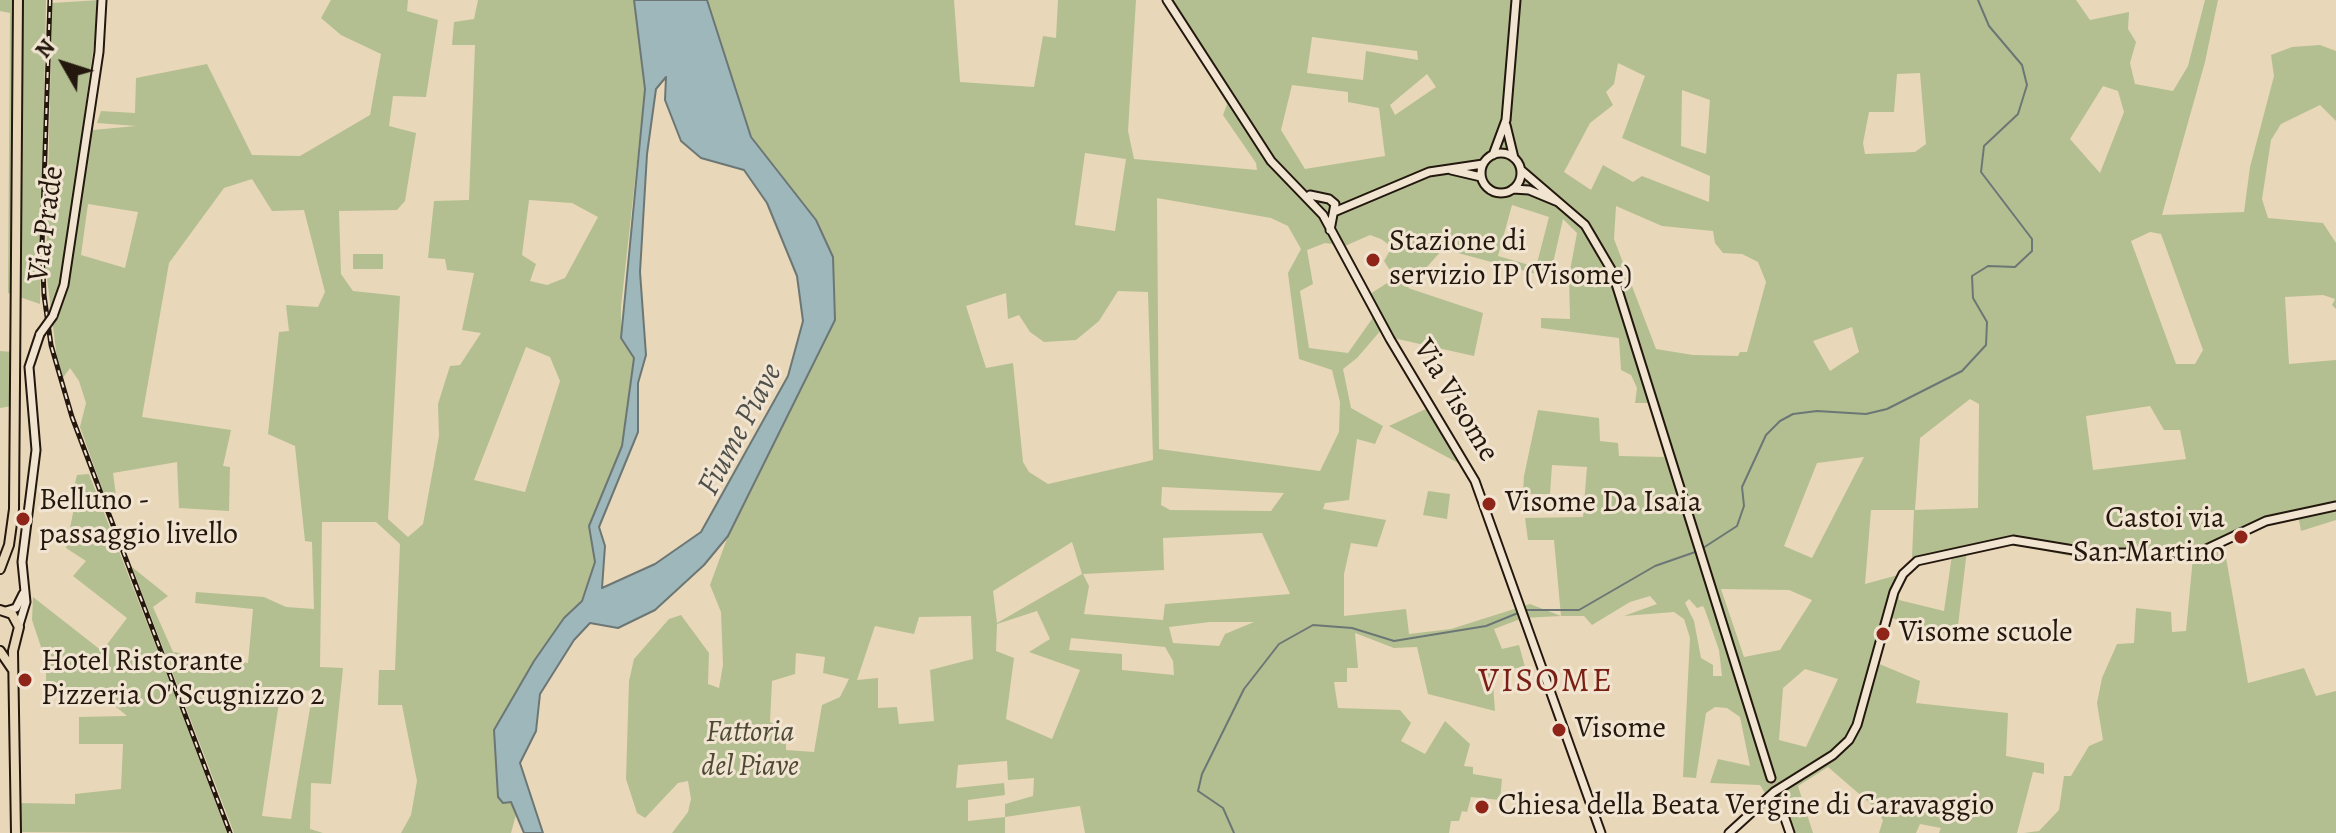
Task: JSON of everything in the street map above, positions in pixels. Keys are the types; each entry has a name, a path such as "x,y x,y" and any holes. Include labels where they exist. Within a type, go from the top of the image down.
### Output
{"main road":[{"path":"0,569 9,545 14,509 18,0"},
{"path":"2,610 19,625 13,671 16,833"},
{"path":"13,671 0,649 15,640"}],"street":[{"name":"Via Prade","path":"19,625 25,609 23,553 36,443 29,367 40,334 53,316 64,285 99,52 102,0"},
{"path":"1167,0 1271,161 1327,212"},
{"path":"1327,212 1416,176 1483,164 1493,155 1506,120 1516,0"},
{"path":"1506,120 1514,158 1521,170 1592,234 1612,271 1771,778"},
{"path":"1493,155 1504,153 1514,158"},
{"path":"1481,177 1483,164"},
{"path":"1445,169 1481,177 1493,192 1529,190 1558,201"},
{"path":"1513,189 1520,180 1521,170"},
{"path":"1304,193 1354,203"},
{"path":"1323,199 1327,212"},
{"name":"Via Visome","path":"1333,201 1327,212 1331,232 1475,481 1601,833"},
{"path":"1729,833 1774,792 1833,755 1849,740 1857,725 1896,585 1917,561 2013,540 2092,553 2198,553 2266,521 2336,506"},
{"path":"2,610 16,608 24,592"},
{"path":"1779,801 1790,833"}],"green space":[{"path":"0,0 46,0 40,304 8,293 10,13 0,11"},
{"path":"100,0 82,131 136,126 97,123 101,111 135,113 136,78 207,64 252,155 300,156 370,115 381,54 341,35 321,18 331,0 408,0 407,11 438,20 426,97 393,96 389,126 416,133 405,201 397,210 339,211 341,274 353,291 400,296 388,519 408,537 423,524 439,436 438,404 450,366 460,365 481,333 462,330 474,273 447,270 445,259 428,258 434,201 469,200 475,45 452,45 454,22 474,19 478,0 634,0 645,89 621,307 621,338 634,358 622,446 589,526 595,562 581,601 564,618 494,730 498,797 511,802 517,811 511,833 401,833 411,815 417,781 402,705 378,705 379,670 395,670 400,544 376,522 322,522 320,667 343,668 331,784 311,783 310,829 323,833 234,833 132,567 168,596 153,607 173,652 248,663 253,609 195,603 196,592 264,597 286,607 314,609 312,542 305,541 295,446 268,434 279,332 289,331 286,305 318,307 325,292 304,210 272,211 252,179 224,188 169,263 142,417 231,430 223,466 230,467 229,511 179,508 177,462 113,473 117,503 108,505 80,427 86,403 79,381 70,368 62,379 46,270 52,3","holes":["529,200 572,203 598,217 565,278 547,285 530,281 536,264 522,255","88,204 138,212 125,268 81,255","526,347 550,357 560,381 525,492 474,480","281,689 313,691 291,819 262,816"]},
{"name":"Fattoria del Piave","path":"707,0 954,0 960,82 1034,87 1043,36 1056,38 1058,0 1136,0 1128,131 1134,159 1257,170 1256,163 1223,115 1227,104 1165,0 2076,0 2090,20 2129,12 2128,29 2136,42 2130,63 2135,84 2173,91 2188,66 2205,0 2218,0 2205,62 2162,215 2244,212 2250,167 2274,76 2271,55 2292,47 2320,45 2336,51 2336,121 2320,105 2281,124 2271,140 2262,199 2268,218 2323,223 2336,243 2336,309 2332,305 2335,299 2323,295 2285,297 2289,364 2336,360 2336,520 2301,531 2299,520 2277,521 2224,546 2248,683 2304,668 2316,696 2336,691 2336,833 2024,833 2039,831 2059,810 2064,776 2071,776 2089,746 2103,740 2097,703 2102,678 2117,644 2134,643 2136,608 2171,612 2172,632 2186,631 2193,557 2109,554 2085,559 2007,543 1967,550 1957,634 1928,632 1890,617 1877,663 1920,681 1916,703 2008,713 2006,756 2044,763 2044,774 2033,772 2017,833 1939,833 1941,828 1920,824 1916,833 1879,833 1883,820 1872,805 1828,767 1798,786 1813,833 1795,833 1784,798 1771,803 1760,785 1710,783 1718,759 1750,766 1740,717 1727,708 1715,707 1706,713 1696,778 1683,777 1690,638 1684,619 1674,612 1624,616 1657,604 1650,596 1630,602 1592,625 1584,616 1561,616 1523,618 1494,629 1502,649 1519,645 1525,667 1492,671 1495,711 1428,694 1417,647 1394,648 1355,633 1358,668 1347,668 1347,682 1334,682 1338,708 1400,710 1411,723 1401,741 1425,754 1445,721 1470,744 1464,766 1473,767 1473,774 1502,779 1500,800 1471,797 1467,812 1462,811 1459,821 1451,821 1449,833 1085,833 1080,806 1005,817 1005,833 672,833 688,812 691,799 688,781 678,783 645,818 637,813 626,779 629,681 634,659 669,619 681,615 709,653 708,684 719,688 723,665 721,612 710,585 728,536 835,320 816,220 751,137","holes":["1312,37 1417,51 1418,60 1366,51 1363,80 1307,73","1618,63 1645,76 1622,138 1710,176 1709,202 1642,176 1633,182 1603,165 1591,190 1564,172 1590,123 1613,105 1606,92 1614,84","1920,73 1926,144 1915,152 1865,154 1863,143 1869,112 1894,112 1897,74","1427,74 1436,87 1395,115 1390,105","1292,85 1348,92 1348,102 1379,108 1385,156 1305,169 1281,130","2103,86 2118,91 2124,112 2100,173 2070,139","1682,90 1710,100 1706,154 1681,146","1085,153 1126,159 1115,231 1075,225","1157,198 1271,218 1288,226 1301,249 1288,273 1299,359 1332,370 1340,402 1339,432 1320,471 1159,449","1512,205 1549,217 1536,267 1498,256","1616,206 1662,226 1713,231 1715,243 1723,253 1742,254 1758,262 1766,282 1747,352 1740,352 1738,356 1693,355 1656,349 1614,239","1563,219 1577,233 1569,276 1570,319 1541,318 1541,328 1619,338 1621,370 1631,375 1637,388 1635,403 1650,403 1664,457 1619,456 1618,443 1600,441 1599,418 1538,410 1523,494 1550,494 1552,465 1587,467 1583,517 1525,518 1528,540 1554,540 1561,616 1530,604 1451,629 1409,634 1406,609 1344,616 1344,574 1351,543 1377,547 1386,520 1323,509 1325,503 1349,500 1357,439 1375,444 1383,426 1351,408 1343,369 1382,329 1372,311 1372,319 1348,353 1309,348 1300,291 1313,284 1307,250 1325,243 1345,246 1370,235 1381,239 1392,247 1384,261 1395,278 1370,294 1393,338 1474,356 1483,313 1408,288 1443,249 1540,275 1541,271 1551,272","2150,232 2161,234 2203,350 2195,364 2176,364 2131,241","1118,291 1148,292 1153,460 1048,484 1029,472 1023,462 1013,363 986,368 966,306 1006,293 1008,319 1019,315 1030,332 1044,342 1076,340 1099,321","1852,327 1859,352 1830,371 1813,341","1970,399 1979,404 1978,508 1915,510 1920,438","2150,406 2164,430 2180,430 2186,459 2093,470 2086,416","1864,457 1812,558 1784,546 1817,463","1162,487 1284,493 1271,511 1170,510 1161,505","1871,510 1914,510 1912,557 1922,561 1952,555 1944,611 1899,600 1898,575 1865,584","1262,533 1290,594 1165,604 1163,620 1084,614 1089,586 1083,574 1164,570 1163,538","1072,542 1082,574 997,623 993,591","1721,589 1789,590 1812,600 1780,650 1744,657","1689,599 1697,608 1703,606 1705,610 1719,650 1722,676 1713,676 1713,665 1701,658 1694,621 1685,603","1037,611 1050,639 1029,652 1080,670 1052,739 1006,719 1014,658 996,651 997,624","971,616 973,659 930,670 934,721 899,724 897,707 878,708 878,678 857,680 875,626 914,634 919,617","1210,622 1254,622 1225,634 1219,646 1173,643 1169,627","1071,638 1165,647 1173,661 1174,675 1122,670 1122,654 1069,650","796,653 825,657 823,673 849,679 840,697 822,705 814,752 786,750 786,729 770,722 772,681 795,674","1805,669 1838,679 1806,747 1779,740 1783,688","1007,761 1008,780 1034,778 1033,796 1005,804 1005,817 968,821 968,800 1005,795 1004,783 956,788 958,765"]},
{"path":"353,254 383,254 383,269 353,269"},
{"path":"0,351 13,352 12,406 0,408"},
{"path":"1428,408 1461,462 1460,464 1389,426"},
{"path":"89,474 227,833 16,832 16,803 75,804 75,794 121,789 123,744 79,744 79,717 127,716 95,689 46,697 46,662 32,620 33,597 102,651 127,618 73,576 86,561 66,548 77,493 73,491 77,475"},
{"path":"1428,491 1450,494 1447,519 1423,515"}],"water":[{"path":"634,0 707,0 751,137 816,220 833,257 835,320 728,536 704,565 655,610 618,628 590,623 574,640 540,694 536,731 520,763 543,833 524,833 511,802 503,803 498,797 494,730 534,661 564,618 582,601 595,562 589,526 622,446 634,358 621,338 645,89","holes":["666,77 665,100 681,141 701,158 744,170 767,203 797,276 803,321 788,376 701,532 655,564 602,588 605,546 599,527 638,432 638,383 646,355 640,272 647,154 656,89"]}],"waterway":[{"path":"1703,548 1737,526 1744,506 1742,487 1766,435 1780,421 1793,414 1817,411 1866,414 1887,409 1962,371 1986,345 1987,322 1973,298 1972,276 1988,266 2015,267 2032,251 2032,239 1981,172 1984,146 2018,114 2027,85 2022,65 1989,26 1978,0"},
{"path":"1524,610 1579,610 1655,566 1698,551"},
{"path":"1234,833 1223,808 1198,791 1202,774 1244,689 1279,644 1313,625 1352,628 1394,641 1486,626 1518,613"}],"tunnel":[{"path":"1771,778 1779,801"}],"railway":[{"path":"50,0 42,246 44,295 51,345 72,417 230,833"}],"place":[{"name":"Stazione di servizio IP (Visome)","path":"1373,260"},
{"name":"Visome Da Isaia","path":"1489,504"},
{"name":"Belluno - passaggio livello","path":"23,519"},
{"name":"Castoi via San Martino","path":"2241,537"},
{"name":"Visome scuole","path":"1883,634"},
{"name":"Hotel Ristorante Pizzeria O' Scugnizzo 2","path":"25,680"},
{"name":"Visome","path":"1559,730"},
{"name":"Chiesa della Beata Vergine di Caravaggio","path":"1482,807"}],"district":[{"name":"VISOME","path":"1546,683"}],"water label":[{"name":"Fiume Piave","path":"741,430"}]}
